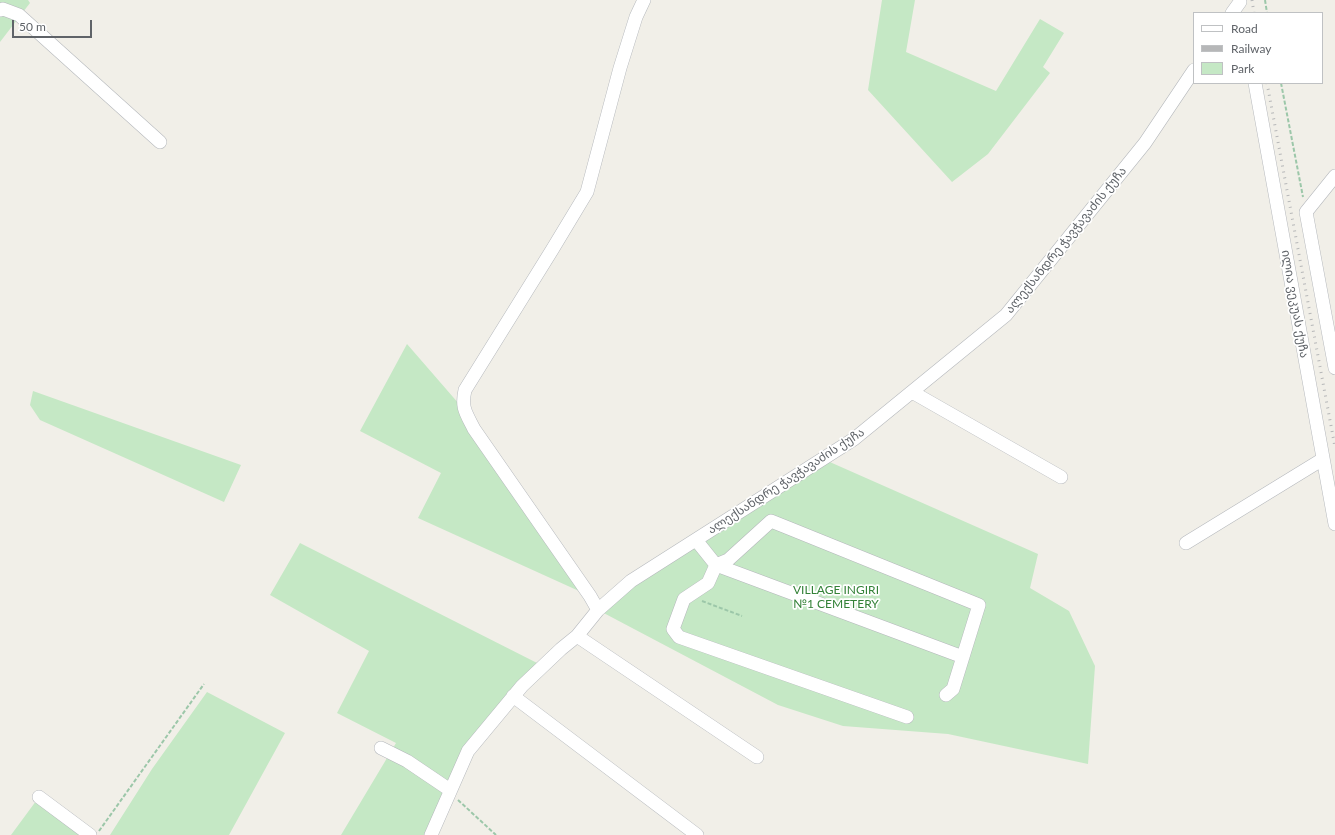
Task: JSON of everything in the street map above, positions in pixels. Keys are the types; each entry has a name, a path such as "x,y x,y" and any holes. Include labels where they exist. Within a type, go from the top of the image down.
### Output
{"street":[{"path":"598,610 590,596 474,429 466,412 463,401 465,390 587,192 620,68 636,17 644,0"},
{"path":"0,10 3,9 19,15 160,142"},
{"name":"ალექსანდრე ჭავჭავაძის ქუჩა","path":"430,835 468,751 513,696 561,649 577,636 598,610 631,581 854,439 1006,315 1145,143 1193,71"},
{"name":"ილია ვეკუას ქუჩა","path":"1255,84 1335,524"},
{"path":"1335,176 1306,212 1335,368"},
{"path":"912,392 1061,476"},
{"path":"1186,543 1323,459"},
{"path":"907,718 679,637 673,629 684,599 708,583 716,565 728,560 771,521 979,605 953,689 946,695"},
{"path":"696,540 716,565 964,657"},
{"path":"577,636 757,757"},
{"path":"513,696 697,835"},
{"path":"381,748 407,760 450,791"},
{"path":"39,797 90,835"}],"path":[{"path":"1265,0 1267,12"},
{"path":"1281,84 1306,212"},
{"path":"690,595 742,616"},
{"path":"96,835 204,684"},
{"path":"450,791 496,835"}],"green space":[{"path":"0,0 28,0 30,3 0,42"},
{"path":"882,0 915,0 906,52 996,91 1040,19 1064,33 1043,67 1050,73 988,154 952,182 868,90"},
{"path":"407,344 466,412 590,596 418,518 441,473 360,431"},
{"path":"33,391 241,465 224,502 40,420 30,405"},
{"name":"VILLAGE INGIRI №1 CEMETERY","path":"823,459 1038,554 1030,588 1069,611 1095,666 1088,764 948,734 843,726 778,705 598,610"},
{"path":"300,543 543,666 468,751 431,835 341,835 396,743 337,713 369,651 270,595"},
{"path":"207,692 285,733 229,835 110,835 152,769"},
{"path":"39,797 90,835 11,835"}],"railway":[{"path":"1252,0 1254,12"},
{"path":"1267,84 1335,447"}]}
